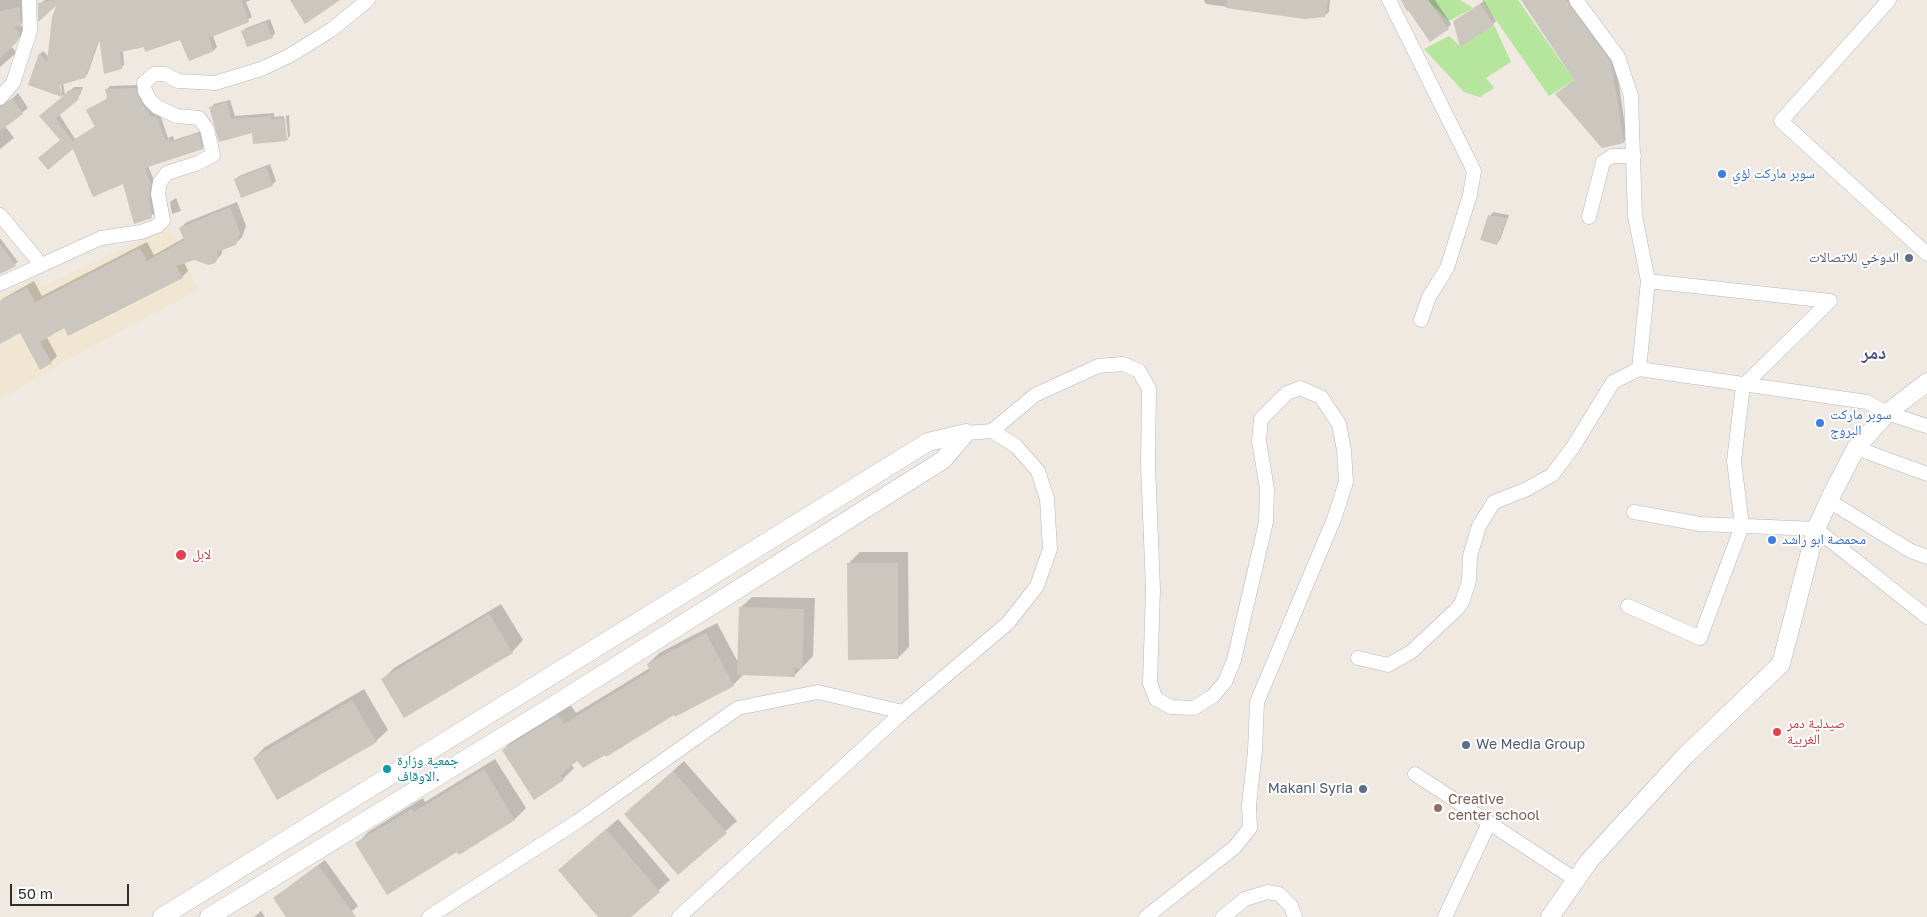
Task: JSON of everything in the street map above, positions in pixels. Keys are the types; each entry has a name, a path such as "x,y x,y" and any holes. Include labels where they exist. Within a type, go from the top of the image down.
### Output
{"street":[{"path":"0,98 13,82 30,31 29,0"},
{"path":"0,284 101,238 141,232 157,226 163,220 158,194 160,182 167,173 213,155 207,129 199,118 177,116 157,108 150,100 145,91 144,83 154,74 165,74 178,81 215,83 262,69 289,56 331,30 368,0"},
{"path":"1389,0 1474,171 1470,195 1447,268 1429,297 1421,320"},
{"path":"1576,0 1618,57 1631,96 1635,216 1648,281 1638,369"},
{"path":"1889,0 1781,122 1927,254"},
{"path":"1589,217 1603,162 1612,156 1634,156"},
{"path":"0,215 35,257 40,266"},
{"path":"1628,606 1700,638 1742,526 1734,461 1743,386 1830,301 1648,281"},
{"path":"162,917 928,442 966,433 992,431 1035,395 1098,366 1123,364 1139,371 1149,389 1148,465 1153,589 1150,683 1156,700 1171,707 1194,708 1213,696 1225,682 1234,660 1266,522 1267,489 1258,441 1260,419 1287,393 1300,388 1321,397 1339,424 1344,450 1346,482 1334,519 1257,702 1255,751 1249,804 1250,828 1235,847 1146,917"},
{"path":"1358,658 1388,664 1411,652 1457,609 1462,602 1469,581 1470,556 1479,526 1494,502 1525,490 1552,475 1573,447 1613,382 1638,369 1743,386 1792,390 1867,402 1887,413 1927,426"},
{"path":"1550,917 1589,861 1684,757 1781,664 1816,530 1828,501 1856,448 1887,413 1927,382"},
{"path":"679,917 903,712 1008,623 1037,586 1050,549 1046,499 1038,471 1016,446 992,431"},
{"path":"209,917 944,460 966,433"},
{"path":"1856,448 1927,474"},
{"path":"1828,501 1911,551 1927,557"},
{"path":"1634,512 1700,524 1816,530 1927,617"},
{"path":"429,917 578,821 738,708 818,692 903,712"},
{"path":"1415,774 1576,880"},
{"path":"1445,917 1489,823"},
{"path":"1223,917 1245,899 1268,892 1279,894 1291,906 1295,917"}],"shaded area":[{"path":"170,226 198,290 74,356 0,400 0,296 36,277 42,287"}],"green space":[{"path":"1427,0 1460,0 1473,8 1449,21"},
{"path":"1482,0 1518,0 1574,80 1549,96"},
{"path":"1494,25 1511,62 1486,78 1494,88 1480,97 1464,92 1424,49 1449,36 1460,46"}],"building":[{"path":"55,0 241,0 249,22 209,38 214,51 189,61 180,40 145,52 144,47 120,52 122,69 104,74 99,38 85,78 60,85 62,97 28,85 39,53 47,62 52,17 56,6 38,22 38,3"},
{"path":"290,0 340,0 305,24"},
{"path":"1227,0 1328,0 1325,17 1304,19 1226,8"},
{"path":"1401,0 1428,0 1449,29 1430,42"},
{"path":"1521,0 1566,0 1611,62 1624,143 1602,148 1555,94 1574,80"},
{"path":"1480,4 1494,25 1460,47 1453,21"},
{"path":"20,7 21,25 14,27 20,33 17,42 0,58 0,11"},
{"path":"266,22 273,38 247,47 241,31"},
{"path":"136,88 142,104 149,112 149,116 157,117 165,140 170,139 171,142 199,133 203,149 145,168 151,184 149,195 152,218 134,224 123,184 93,197 73,149 48,170 38,158 60,140 39,116 69,90 81,89 78,100 56,118 72,141 95,127 86,110 107,99 105,89"},
{"path":"12,98 23,114 0,131 0,107"},
{"path":"227,102 231,119 271,116 271,120 285,118 287,141 253,144 252,133 219,142 209,107"},
{"path":"266,167 273,186 241,198 234,179"},
{"path":"230,207 240,233 236,245 217,252 218,258 215,263 209,265 194,260 176,266 183,278 68,336 64,328 40,342 52,363 40,370 20,333 0,344 0,301 27,287 35,302 140,248 147,261 184,240 179,228"},
{"path":"1488,215 1507,218 1497,245 1480,240"},
{"path":"0,244 16,266 0,274"},
{"path":"847,563 898,563 898,659 848,660"},
{"path":"739,607 804,609 802,669 795,668 795,677 737,675"},
{"path":"489,614 513,653 404,718 381,679"},
{"path":"706,633 734,686 675,717 674,715 606,757 605,755 583,768 577,761 560,775 564,780 534,800 502,750 558,715 564,724 650,671 647,664"},
{"path":"352,700 377,742 277,800 253,758"},
{"path":"484,769 515,820 459,855 457,852 387,895 355,843 412,809 414,812"},
{"path":"673,771 727,833 678,875 624,814"},
{"path":"606,829 660,892 631,917 598,917 558,870"},
{"path":"318,865 356,917 286,917 273,898"}],"place":[{"name":"سوبر ماركت لؤي","path":"1722,174"},
{"name":"الدوخي للاتصالات","path":"1909,258"},
{"name":"سوبر ماركت البروج","path":"1820,423"},
{"name":"محمصة ابو راشد","path":"1772,540"},
{"name":"لابل","path":"181,555"},
{"name":"صيدلية دمر الغربية","path":"1777,732"},
{"name":"We Media Group","path":"1466,745"},
{"name":"جمعية وزارة الاوقاف.","path":"387,769"},
{"name":"Makani Syria","path":"1363,789"},
{"name":"Creative center school","path":"1438,808"}],"district":[{"name":"دمر","path":"1874,353"}]}
